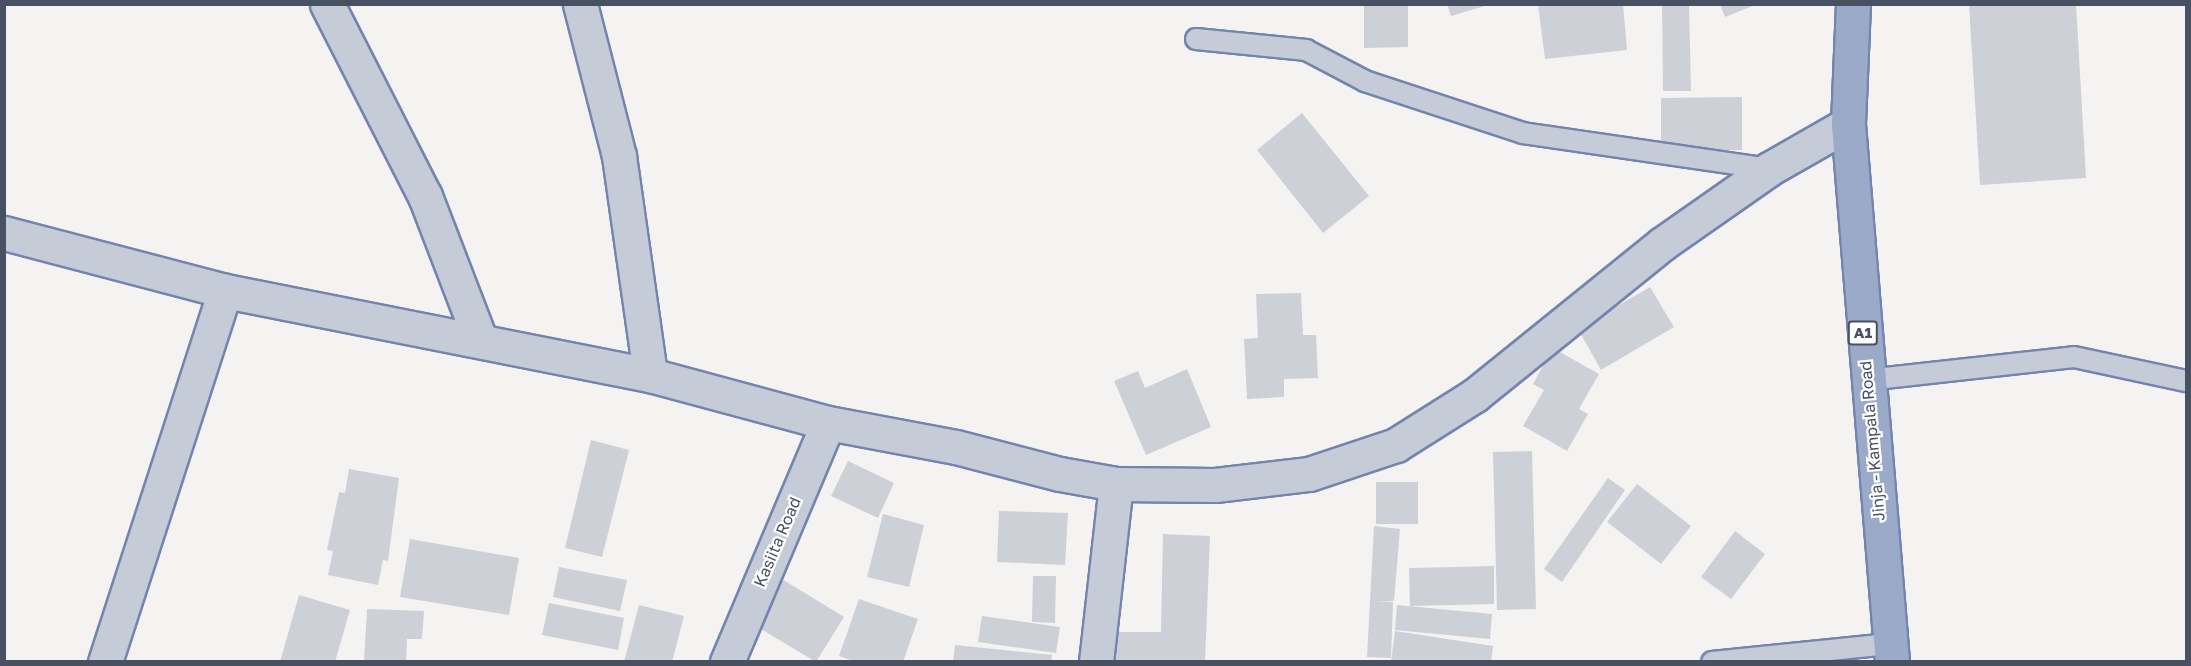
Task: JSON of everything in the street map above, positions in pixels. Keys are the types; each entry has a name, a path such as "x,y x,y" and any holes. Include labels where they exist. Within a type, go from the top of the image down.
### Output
{"highway":[{"name":"Jinja - Kampala Road","path":"1853,4 1848,124 1867,380 1891,653"}],"street":[{"path":"327,4 425,195 480,339"},
{"path":"580,4 619,156 650,375"},
{"path":"4,233 225,291 480,339 650,375 828,423 1116,484 1215,485 1309,474 1396,445 1475,396 1662,244 1769,169 1848,124"},
{"path":"105,662 225,291"},
{"name":"Kasiita Road","path":"727,662 828,423"},
{"path":"1096,662 1116,484"}],"lane":[{"path":"1196,39 1306,50 1365,81 1523,133 1769,169"},
{"path":"1867,380 2074,357 2187,381"},
{"path":"1712,662 1891,653"}],"building":[{"path":"1364,4 1408,4 1408,47 1364,48"},
{"path":"1447,4 1488,4 1488,5 1451,16"},
{"path":"1538,4 1623,4 1627,50 1545,59"},
{"path":"1662,4 1689,4 1691,91 1663,91"},
{"path":"1720,4 1755,4 1755,5 1725,17"},
{"path":"1969,4 2076,4 2086,178 1980,185"},
{"path":"1742,97 1742,150 1661,151 1661,98"},
{"path":"1302,113 1369,196 1323,233 1257,150"},
{"path":"1650,287 1674,327 1601,370 1578,329"},
{"path":"1301,293 1303,335 1316,335 1318,378 1284,379 1284,397 1247,399 1244,339 1258,338 1256,294"},
{"path":"1553,348 1599,374 1579,409 1588,414 1567,451 1523,426 1544,390 1533,384"},
{"path":"1187,369 1211,427 1146,455 1114,381 1138,371 1145,388"},
{"path":"591,440 629,450 602,557 565,548"},
{"path":"1532,451 1536,609 1497,610 1493,452"},
{"path":"848,461 894,483 878,518 831,496"},
{"path":"349,469 399,478 388,561 383,560 378,585 328,575 333,551 327,550 339,492 345,493"},
{"path":"1608,478 1625,490 1562,582 1544,569"},
{"path":"1376,482 1418,482 1418,524 1376,524"},
{"path":"1637,484 1691,526 1661,564 1607,522"},
{"path":"999,511 1068,513 1065,565 997,562"},
{"path":"883,514 924,525 909,587 867,577"},
{"path":"1374,526 1400,529 1394,601 1377,601 1393,602 1391,658 1367,657"},
{"path":"1735,531 1765,554 1731,599 1701,577"},
{"path":"1163,534 1210,536 1205,662 1114,662 1113,632 1161,632"},
{"path":"410,539 519,558 509,615 400,597"},
{"path":"1494,566 1494,604 1410,606 1409,568"},
{"path":"559,567 627,580 620,611 553,597"},
{"path":"777,576 844,617 816,662 749,622"},
{"path":"1033,576 1056,576 1055,623 1032,622"},
{"path":"299,595 350,610 335,662 280,662"},
{"path":"859,599 918,619 903,662 856,662 839,656"},
{"path":"549,603 624,618 618,650 542,635"},
{"path":"639,605 684,616 672,662 624,662"},
{"path":"1397,605 1492,614 1490,639 1395,630"},
{"path":"367,609 424,611 422,639 407,639 406,662 364,661"},
{"path":"982,616 1060,627 1056,653 978,642"},
{"path":"1395,631 1493,646 1491,662 1391,662"},
{"path":"955,645 1052,655 1051,662 953,662"}]}
